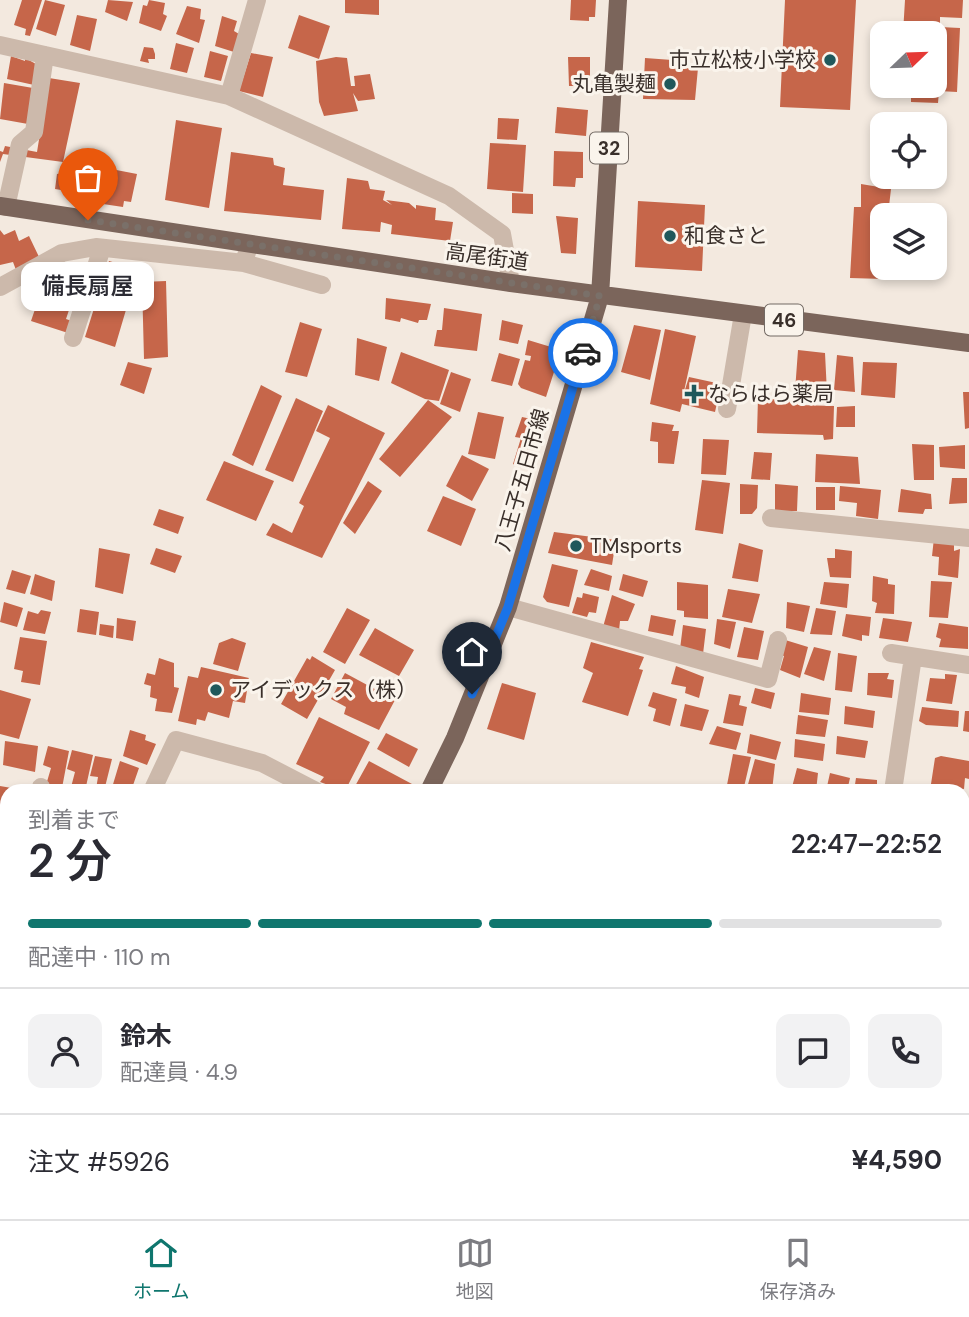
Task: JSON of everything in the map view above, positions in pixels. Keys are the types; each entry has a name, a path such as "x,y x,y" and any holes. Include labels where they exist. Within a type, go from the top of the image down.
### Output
{"main road":[{"name":"八王子五日市線","path":"432,784 455,738 508,607 600,296 618,0"},
{"name":"高尾街道","path":"3,206 246,254 511,283 969,343"}],"street":[{"path":"229,96 257,0"},
{"path":"0,45 229,96 449,196 502,234 511,283"},
{"path":"3,206 20,144 34,132 45,55"},
{"path":"73,338 102,248"},
{"path":"0,287 62,253 102,248 246,254 322,285"},
{"path":"727,409 743,314"},
{"path":"771,517 969,538"},
{"path":"508,607 768,679 778,640"},
{"path":"891,653 969,664"},
{"path":"894,784 913,657"},
{"path":"155,784 176,740 262,763 302,784"}],"building":[{"path":"22,0 42,0 30,36 25,35 26,29 14,25"},
{"path":"45,0 65,5 56,36 36,29"},
{"path":"108,0 133,2 127,21 105,12"},
{"path":"149,0 165,3 163,14 167,16 161,31 139,23 143,5 147,6"},
{"path":"345,0 379,0 379,15 345,13"},
{"path":"571,0 596,0 595,17 589,17 589,21 570,20"},
{"path":"785,0 856,0 850,110 780,107"},
{"path":"905,0 963,0 962,18 940,17 940,21 904,21"},
{"path":"187,6 201,9 200,19 205,20 199,43 176,34"},
{"path":"77,15 97,19 90,51 70,45"},
{"path":"299,15 330,26 319,59 288,48"},
{"path":"222,16 237,21 234,31 239,34 234,52 215,46"},
{"path":"947,27 960,28 957,92 947,91"},
{"path":"176,43 194,48 187,73 170,69"},
{"path":"144,47 153,48 155,54 155,59 148,59 149,63 140,61"},
{"path":"210,51 228,56 221,81 204,77"},
{"path":"251,53 273,57 263,97 239,91"},
{"path":"11,56 25,61 25,58 36,64 34,85 7,79"},
{"path":"568,57 590,57 590,86 569,86"},
{"path":"347,58 351,86 355,86 354,76 370,74 375,99 358,101 353,93 358,111 324,116 319,102 316,61"},
{"name":"丸亀製麺","path":"645,58 686,61 686,68 698,68 695,100 643,99"},
{"path":"49,78 80,83 63,162 3,154 0,162 0,151 3,152 5,146 37,152"},
{"path":"4,83 33,88 28,124 0,119"},
{"path":"911,98 938,98 938,103 911,102"},
{"path":"557,107 588,110 586,136 555,133"},
{"path":"498,118 519,119 517,140 497,139"},
{"path":"176,120 222,128 209,208 165,200"},
{"path":"490,143 526,145 523,192 487,189"},
{"path":"554,151 583,152 583,178 576,178 575,187 553,186"},
{"path":"231,152 273,158 274,165 285,168 283,185 324,190 321,220 224,211"},
{"path":"80,163 137,174 131,202 124,201 123,207 103,204 103,197 55,189 57,174 67,172"},
{"path":"347,178 368,181 370,189 385,191 383,200 392,205 386,200 409,203 416,209 416,205 436,208 435,220 453,222 450,241 391,234 392,225 381,222 380,232 342,229"},
{"path":"861,184 870,186 870,189 891,189 889,203 870,203 870,279 850,278 854,207 861,207"},
{"path":"512,193 533,194 533,214 512,213"},
{"name":"和食さと","path":"638,201 705,205 702,271 635,267"},
{"path":"556,216 578,218 576,254 561,253"},
{"path":"0,230 4,235 15,230 19,241 29,236 40,259 16,270 13,262 0,265"},
{"path":"109,261 130,267 129,272 136,276 115,347 85,337"},
{"path":"55,273 86,282 75,310 69,310 66,319 72,321 68,333 31,321 46,277"},
{"path":"166,281 168,357 144,359 142,282"},
{"path":"386,298 431,304 427,320 419,320 418,323 401,318 400,322 385,319"},
{"path":"444,308 482,314 477,351 434,346 437,330 442,330"},
{"path":"502,320 523,325 518,344 499,340"},
{"path":"300,322 322,329 307,377 285,372"},
{"path":"634,325 661,330 650,380 621,372"},
{"path":"665,329 696,336 683,396 689,377 721,384 715,412 682,404 680,412 650,404"},
{"path":"357,338 387,347 379,381 355,375"},
{"path":"528,340 561,350 546,397 521,388 518,384 525,360 530,361 531,356 525,355"},
{"path":"798,350 825,353 827,393 795,391"},
{"path":"401,352 449,370 439,401 425,399 391,383"},
{"path":"499,353 520,359 512,386 491,381"},
{"path":"837,355 853,357 855,392 834,390"},
{"path":"128,362 152,368 144,394 120,385"},
{"path":"863,362 897,363 895,398 861,395"},
{"path":"451,372 471,379 460,412 440,404"},
{"path":"261,385 282,396 253,466 232,455"},
{"path":"963,392 969,392 969,428 965,429"},
{"path":"296,398 323,411 293,482 265,470"},
{"path":"758,398 798,400 798,405 834,406 833,439 824,440 823,435 757,433"},
{"path":"428,400 452,417 400,477 379,459"},
{"path":"328,405 385,433 322,558 266,535 273,523 292,533 304,506 299,503 330,438 316,431"},
{"path":"855,406 855,427 836,427 837,407"},
{"path":"478,412 504,417 495,459 468,454"},
{"path":"522,417 536,420 522,468 513,464 521,438 515,437"},
{"path":"652,422 674,425 672,431 679,431 674,464 658,463 658,442 650,441"},
{"path":"703,439 729,440 726,475 701,474"},
{"path":"912,444 934,445 934,480 914,480"},
{"path":"965,445 965,469 940,467 939,447"},
{"path":"754,452 772,453 770,480 751,479"},
{"path":"816,454 858,457 860,484 815,482"},
{"path":"462,455 489,469 472,501 446,486"},
{"path":"224,461 274,481 256,521 206,500"},
{"path":"952,478 967,478 967,503 949,504"},
{"path":"702,480 730,483 723,534 695,530"},
{"path":"368,481 382,491 355,534 343,523"},
{"path":"740,484 758,485 757,508 752,514 740,514"},
{"path":"775,484 798,486 797,511 775,511"},
{"path":"840,486 881,490 878,519 856,516 857,503 839,501"},
{"path":"816,487 835,487 835,510 816,510"},
{"path":"901,489 931,494 932,509 925,509 923,514 898,512"},
{"path":"443,496 476,509 461,546 427,531"},
{"path":"159,509 184,517 178,534 153,525"},
{"path":"554,532 616,540 612,565 548,553"},
{"path":"934,538 954,540 954,551 960,549 958,578 938,575 939,557 932,556"},
{"path":"739,543 763,550 758,582 732,578"},
{"path":"99,548 130,554 123,594 95,587"},
{"path":"156,548 182,556 175,573 150,564"},
{"path":"835,549 852,551 851,578 830,577 827,558 835,558"},
{"path":"552,564 578,570 569,607 547,602 543,597"},
{"path":"591,569 612,576 609,591 584,585"},
{"path":"12,570 31,576 25,594 6,589"},
{"path":"35,574 55,581 52,601 30,594"},
{"path":"623,574 648,581 643,597 619,590"},
{"path":"873,576 888,579 888,584 895,585 894,614 875,613 877,603 872,601"},
{"path":"931,581 952,582 948,618 929,617"},
{"path":"677,582 708,585 708,619 684,617 684,611 677,610"},
{"path":"824,582 849,584 847,608 820,604"},
{"path":"728,589 760,594 752,623 722,617"},
{"path":"583,593 599,597 596,613 589,612 587,617 572,613 577,597 582,598"},
{"path":"612,595 635,604 628,621 620,621 619,631 603,627"},
{"path":"4,602 23,608 17,627 0,622"},
{"path":"787,602 810,606 804,632 786,628"},
{"path":"347,608 370,620 345,664 323,652"},
{"path":"816,608 836,611 832,635 810,634"},
{"path":"80,609 99,612 96,635 77,632"},
{"path":"41,610 51,612 45,634 23,630 28,611 38,614"},
{"path":"846,614 871,617 869,636 862,635 862,641 842,636"},
{"path":"651,615 676,620 673,636 648,631"},
{"path":"117,618 136,621 133,641 116,638"},
{"path":"883,618 912,622 908,642 879,638"},
{"path":"717,619 736,622 730,649 714,644"},
{"path":"939,623 968,627 968,649 939,647 941,639 936,637"},
{"path":"100,624 114,626 113,638 99,635"},
{"path":"683,625 706,629 703,654 680,649"},
{"path":"744,627 764,631 758,660 737,657"},
{"path":"375,628 414,650 399,676 359,655"},
{"path":"20,637 47,641 40,685 21,682 23,671 14,669"},
{"path":"232,638 246,643 238,671 213,664 219,643"},
{"path":"782,639 808,647 800,678 780,670 784,656 777,654"},
{"path":"591,642 644,657 639,669 643,670 628,716 582,702 593,673 583,668"},
{"path":"814,647 831,651 824,681 804,674"},
{"path":"838,653 857,656 852,692 835,690"},
{"path":"312,656 335,670 307,719 281,704 307,658 310,660"},
{"path":"159,658 174,663 174,687 179,688 172,713 155,711 157,699 150,697 151,686 144,684 147,673 155,675"},
{"path":"676,666 704,677 699,698 685,693 686,687 671,684"},
{"name":"アイデックス（株）","path":"201,667 249,678 245,703 233,701 229,718 208,712 205,721 197,719 196,725 178,721 188,676 198,678"},
{"path":"345,673 395,700 379,730 344,714 346,707 331,699"},
{"path":"868,673 889,673 887,679 894,680 892,698 867,695"},
{"path":"945,674 957,675 952,704 926,701 930,678 945,679"},
{"path":"502,683 536,693 524,740 487,729"},
{"path":"755,688 775,693 771,709 751,703"},
{"path":"0,690 31,699 19,739 0,734"},
{"path":"653,692 677,699 670,726 653,721 656,709 648,706"},
{"path":"801,693 831,698 829,715 799,712"},
{"path":"729,694 741,696 739,705 747,707 743,726 723,723"},
{"path":"685,704 709,710 702,731 680,726"},
{"path":"845,706 875,711 873,728 844,724"},
{"path":"922,707 959,711 958,727 926,725 919,721"},
{"path":"965,711 969,711 969,732 963,731"},
{"path":"798,715 828,720 825,737 796,734"},
{"path":"319,717 370,742 349,784 320,782 324,777 296,764"},
{"path":"717,726 741,733 736,750 709,744"},
{"path":"130,730 146,735 145,740 156,744 147,765 123,756"},
{"path":"386,733 418,749 409,767 377,749"},
{"path":"750,734 781,742 776,760 747,753"},
{"path":"837,736 868,741 865,758 836,754"},
{"path":"795,739 825,744 823,761 794,757"},
{"path":"5,741 38,746 35,772 3,765"},
{"path":"48,746 69,751 63,784 46,784 51,768 43,765"},
{"path":"72,750 93,755 87,784 72,784 75,772 67,769"},
{"path":"733,754 751,757 745,784 727,784"},
{"path":"95,756 112,759 106,784 97,784 98,777 90,776"},
{"path":"941,756 969,761 969,779 965,778 964,784 931,784 935,758"},
{"path":"755,759 775,764 773,784 748,784"},
{"path":"120,761 139,768 133,784 113,784"},
{"path":"369,761 412,784 356,784"},
{"path":"797,768 818,773 817,784 793,784"},
{"path":"830,773 850,778 849,784 828,784"},
{"path":"856,778 877,780 877,784 855,784"}],"way so far":[{"path":"88,220 600,296 583,353"}],"place":[{"name":"市立松枝小学校","path":"830,60"},
{"name":"丸亀製麺","path":"670,84"},
{"name":"備長扇屋","path":"88,220"},
{"name":"和食さと","path":"670,236"},
{"name":"ならはら薬局","path":"694,394"},
{"name":"TMsports","path":"576,546"},
{"name":"アイデックス（株）","path":"216,690"}],"route":[{"path":"472,694 508,607 583,353"}]}
